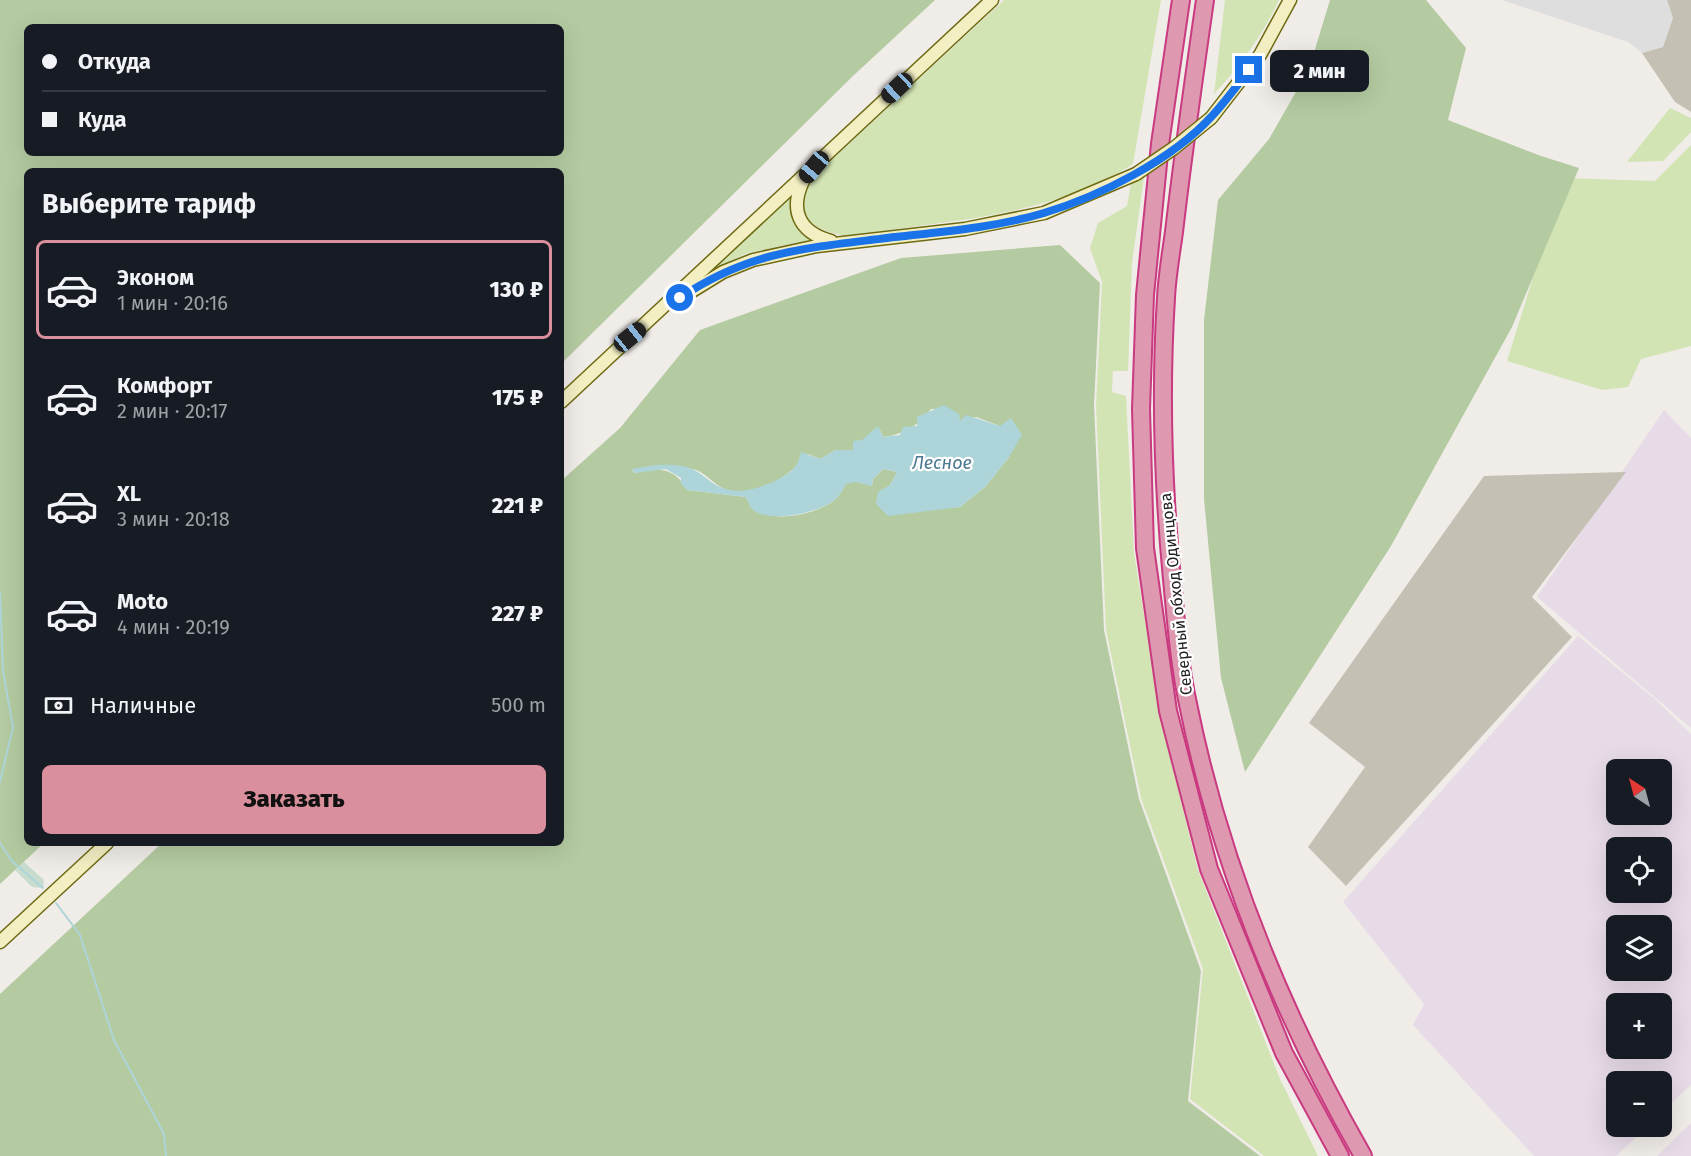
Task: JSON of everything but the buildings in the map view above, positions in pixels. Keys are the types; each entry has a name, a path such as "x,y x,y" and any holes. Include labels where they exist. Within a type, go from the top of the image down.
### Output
{"highway":[{"name":"Северный обход Одинцова","path":"1181,0 1160,144 1145,295 1141,409 1145,548 1168,711 1209,869 1280,1044 1340,1156"},
{"name":"Северный обход Одинцова","path":"1205,0 1183,147 1166,294 1161,417 1169,544 1179,650 1188,705 1212,805 1232,866 1302,1042 1363,1156"}],"main road":[{"path":"564,399 992,0"},
{"path":"612,352 667,308 723,272 753,260 784,251 965,228 1044,213 1136,174 1174,148 1211,118 1260,55 1290,0"},
{"path":"814,167 798,190 796,206 799,217 806,229 817,237 845,243"},
{"path":"0,942 104,846"}],"shaded area":[{"path":"1502,0 1667,0 1673,18 1663,47 1642,53 1628,42"},
{"path":"1667,0 1691,0 1691,112 1675,102 1642,53 1663,47 1673,18"},
{"path":"1664,410 1691,438 1691,728 1537,597"},
{"path":"1626,472 1532,597 1572,637 1346,886 1308,847 1365,767 1309,723 1484,476"},
{"path":"1578,636 1656,700 1691,734 1691,1085 1672,1103 1672,1071 1606,1071 1606,1137 1636,1137 1616,1156 1534,1156 1413,1025 1424,1004 1343,902"},
{"path":"1691,1123 1691,1156 1657,1156"}],"green space":[{"path":"0,0 935,0 854,75 564,361 564,168 24,168 24,846 41,846 0,884"},
{"path":"1004,0 1161,0 1133,164 1100,182 1066,196 994,215 846,236 823,230 808,219 804,203 805,192 810,180"},
{"path":"1225,0 1279,0 1250,50 1214,94"},
{"path":"1330,0 1426,0 1466,48 1448,120 1541,156 1579,168 1512,327 1391,546 1245,772 1221,678 1204,499 1204,320 1218,200 1269,139 1309,69"},
{"path":"1670,108 1691,118 1691,132 1663,161 1627,162"},
{"path":"1691,145 1691,346 1641,359 1628,387 1602,390 1507,361 1564,178 1655,181"},
{"path":"1144,177 1132,263 1128,371 1113,371 1112,392 1126,396 1134,553 1161,719 1198,870 1280,1079 1318,1156 1264,1156 1190,1099 1203,969 1141,798 1106,630 1096,405 1102,282 1090,248 1098,223 1127,206 1131,183"},
{"path":"790,195 793,217 811,240 747,253 705,274"},
{"path":"1060,245 1100,283 1094,405 1104,630 1139,799 1201,971 1188,1101 1260,1156 0,1156 0,994 159,846 564,846 564,478 620,428 700,330 901,258","holes":["931,409 940,409 960,422 976,417 1000,426 1009,457 986,486 960,507 928,509 890,485 897,472 883,469 873,479 872,485 855,481 845,484 837,498 811,512 773,516 762,513 752,506 746,497 687,490 682,482 671,473 658,470 635,473 632,470 656,466 688,468 700,472 727,490 750,491 762,488 783,477 808,454 820,459 836,450 854,450 880,430 883,437 898,434 916,425"]},
{"path":"24,862 44,880 43,888 32,887 15,870"}],"water":[{"name":"Лесное","path":"944,405 959,414 960,421 966,415 1000,426 1011,418 1022,435 1009,457 986,486 960,507 888,516 876,504 878,492 890,485 897,472 883,469 873,479 872,486 855,482 846,484 837,498 815,510 792,515 769,516 752,509 746,497 687,490 681,484 681,478 666,469 635,473 632,469 663,465 682,466 694,470 726,489 750,490 789,473 795,467 801,452 820,459 836,450 853,450 853,441 862,440 878,426 883,437 900,435 903,427 917,426 917,417"}],"waterway":[{"path":"0,592 3,671 13,727 0,782"},
{"path":"0,843 12,861 43,888"},
{"path":"56,903 80,935 114,1040 164,1134 166,1156"}],"route":[{"path":"680,298 723,272 784,251 965,228 1044,213 1136,174 1174,148 1211,118 1249,70"}]}
